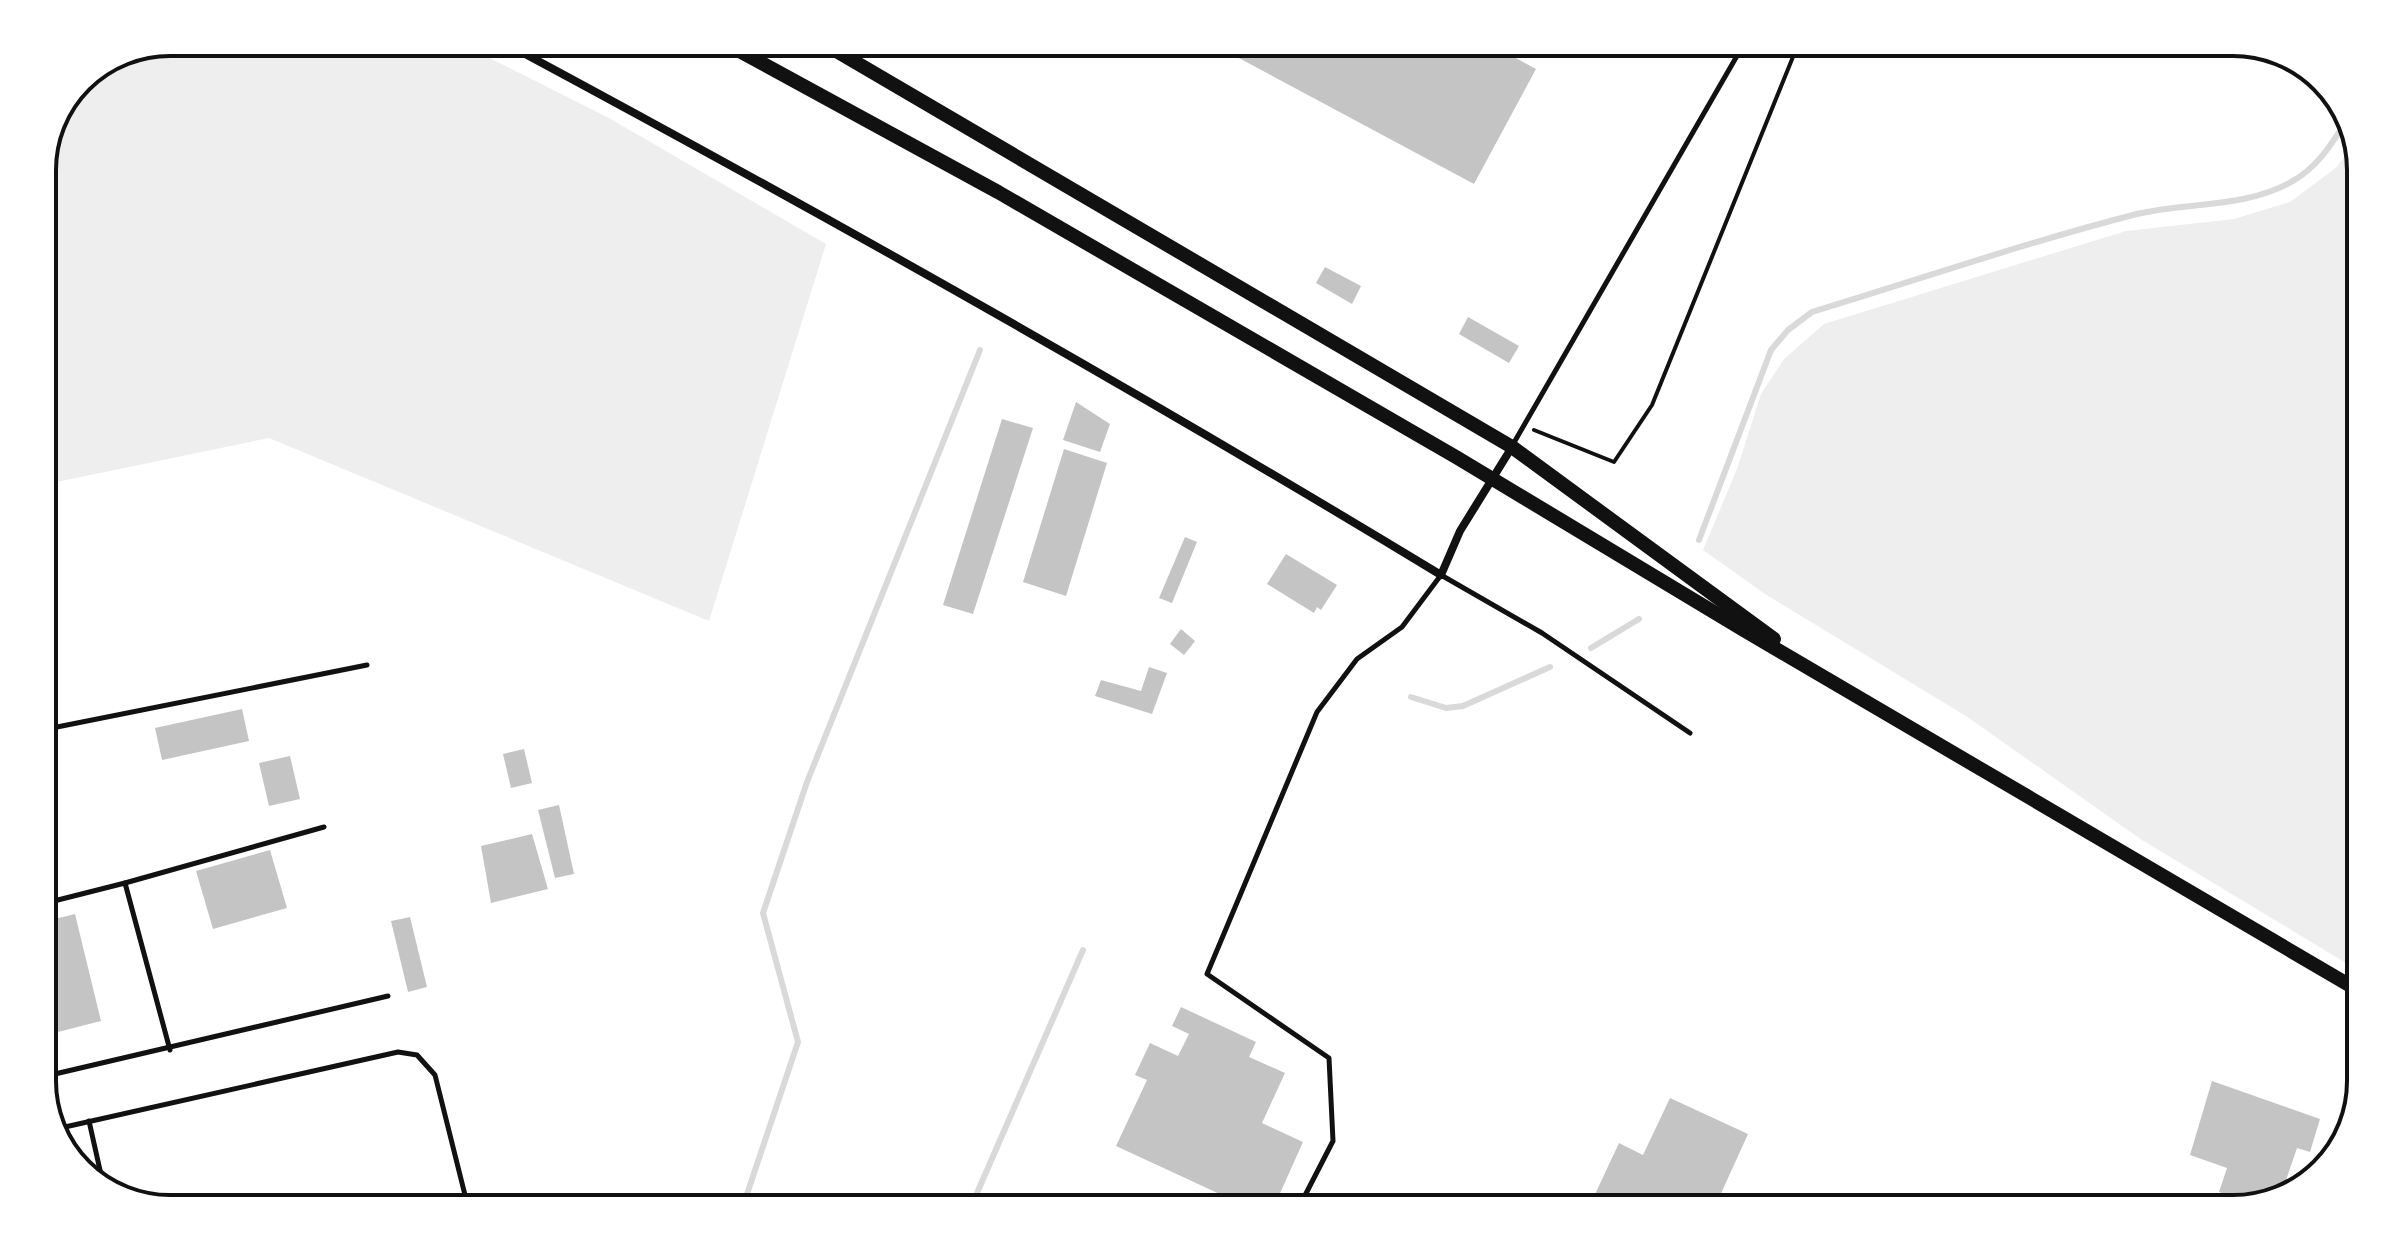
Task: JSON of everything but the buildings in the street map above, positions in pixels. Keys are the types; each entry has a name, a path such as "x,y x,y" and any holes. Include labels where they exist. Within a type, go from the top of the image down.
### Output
{"street":[{"path":"529,56 767,184 1198,428 1441,575 1491,477 1512,447"},
{"path":"749,56 998,192 1491,477 2347,984"},
{"path":"845,56 1512,447 1826,677"}],"lane":[{"path":"1512,447 1737,56"},
{"path":"1305,1195 1333,1141 1329,1058 1207,974 1317,712 1357,659 1402,627 1441,575 1542,633 1690,733"},
{"path":"56,727 367,665"},
{"path":"56,900 324,827"},
{"path":"125,883 170,1050"},
{"path":"56,1074 170,1050 388,996"},
{"path":"66,1127 398,1052 417,1055 435,1075 465,1195"},
{"path":"89,1121 100,1171"}],"path":[{"path":"1524,426 1614,462 1652,405 1793,56"}],"shaded area":[{"path":"170,56 486,56 609,118 826,244 709,621 269,438 56,482 56,162 60,140 68,120 95,84 133,62"},
{"path":"2346,154 2347,964 2142,840 1966,716 1765,594 1703,550 1737,469 1761,394 1784,359 1824,324 2126,231 2234,219 2290,202 2337,167"}],"waterway":[{"path":"1699,540 1771,350 1788,330 1812,312 2137,214 2235,200 2273,190 2291,182 2316,163 2340,131"},
{"path":"747,1195 798,1042 763,913 807,782 980,350"},
{"path":"1591,648 1639,619"},
{"path":"1411,697 1446,708 1463,706 1550,667"},
{"path":"976,1195 1083,950"}]}
